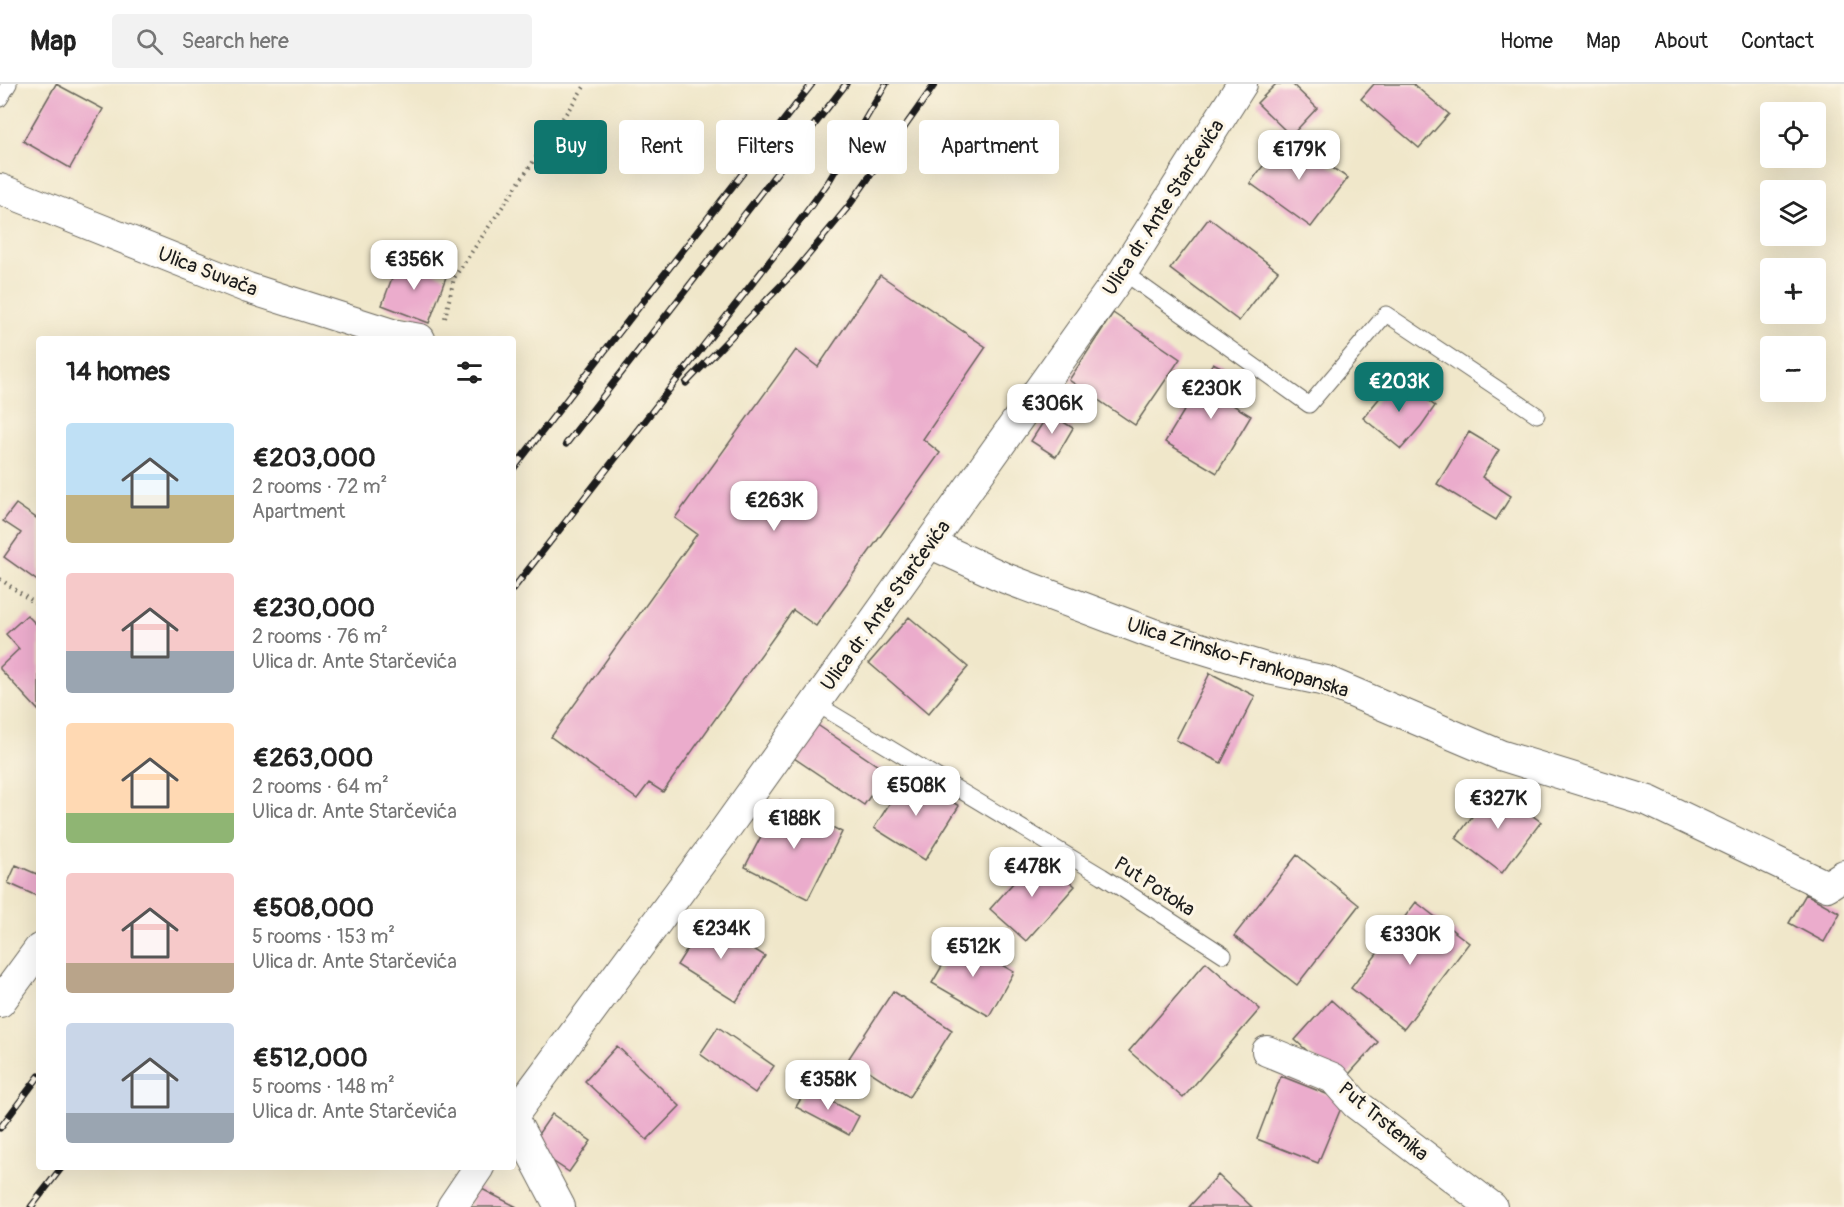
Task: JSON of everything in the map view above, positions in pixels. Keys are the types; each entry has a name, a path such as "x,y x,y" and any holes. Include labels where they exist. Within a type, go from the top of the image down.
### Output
{"street":[{"name":"Ulica dr. Ante Starčevića","path":"516,1113 722,834 1123,272 1242,84"},
{"name":"Ulica Suvača","path":"0,189 248,288 392,334 432,334"},
{"name":"Ulica Zrinsko-Frankopanska","path":"929,543 1005,578 1151,633 1269,669 1326,681 1500,755 1649,801 1827,886 1844,875"},
{"path":"0,1002 36,953"},
{"name":"Put Trstenika","path":"1267,1051 1333,1078 1356,1104 1492,1207"},
{"path":"516,1123 560,1207"},
{"path":"453,1207 477,1170"}],"lane":[{"path":"0,99 9,84"},
{"path":"1123,272 1309,405 1386,314 1537,415"},
{"name":"Put Potoka","path":"815,703 1102,876 1224,955"}],"path":[{"path":"432,334 454,278 586,84"},
{"path":"0,579 36,604"}],"building":[{"path":"56,84 103,109 70,168 23,141"},
{"path":"1276,84 1292,84 1317,108 1291,136 1257,103"},
{"path":"1374,84 1413,84 1449,114 1419,148 1361,99"},
{"path":"1285,137 1348,178 1311,227 1250,183"},
{"path":"1209,218 1278,271 1239,321 1170,269"},
{"path":"399,259 446,277 429,323 382,305"},
{"path":"880,275 986,347 923,439 940,453 816,626 793,610 663,792 649,783 637,799 551,737 697,534 675,518 796,350 818,367"},
{"path":"1113,313 1180,359 1135,425 1069,380"},
{"path":"1213,363 1244,379 1228,402 1251,416 1217,473 1165,442"},
{"path":"1397,377 1435,406 1401,449 1363,418"},
{"path":"1049,413 1073,428 1056,457 1031,441"},
{"path":"1469,432 1499,450 1482,477 1511,496 1496,520 1437,484"},
{"path":"16,504 36,518 36,580 4,557 21,533 3,521"},
{"path":"27,615 36,624 36,708 0,669 19,649 6,634"},
{"path":"909,617 968,667 928,714 869,663"},
{"path":"1210,673 1255,696 1221,763 1176,740"},
{"path":"816,724 887,772 864,805 794,758"},
{"path":"908,774 959,806 925,860 874,828"},
{"path":"1494,787 1541,822 1502,873 1456,838"},
{"path":"780,800 842,832 808,899 745,867"},
{"path":"1039,854 1075,886 1026,941 990,909"},
{"path":"1297,855 1359,905 1297,985 1234,936"},
{"path":"16,865 36,874 36,896 8,883"},
{"path":"1806,894 1840,913 1824,942 1789,923"},
{"path":"1416,902 1469,943 1404,1029 1351,988"},
{"path":"706,919 765,956 736,1002 677,965"},
{"path":"958,939 1014,972 989,1016 932,983"},
{"path":"1206,962 1260,1009 1183,1098 1129,1051"},
{"path":"893,991 952,1030 909,1097 849,1058"},
{"path":"1331,1000 1378,1042 1342,1082 1295,1040"},
{"path":"718,1027 774,1066 755,1093 700,1054"},
{"path":"617,1046 680,1106 647,1140 585,1081"},
{"path":"1281,1076 1344,1101 1318,1163 1257,1139"},
{"path":"807,1088 859,1116 849,1135 796,1107"},
{"path":"552,1114 591,1141 569,1172 530,1146"},
{"path":"1218,1175 1252,1207 1189,1207"},
{"path":"478,1187 517,1207 468,1207"}],"railway":[{"path":"516,465 812,84"},
{"path":"566,444 846,84"},
{"path":"516,585 780,248 829,181 886,84"},
{"path":"686,383 795,271 848,207 935,84"},
{"path":"0,1128 36,1080"},
{"path":"31,1207 60,1170"}]}
